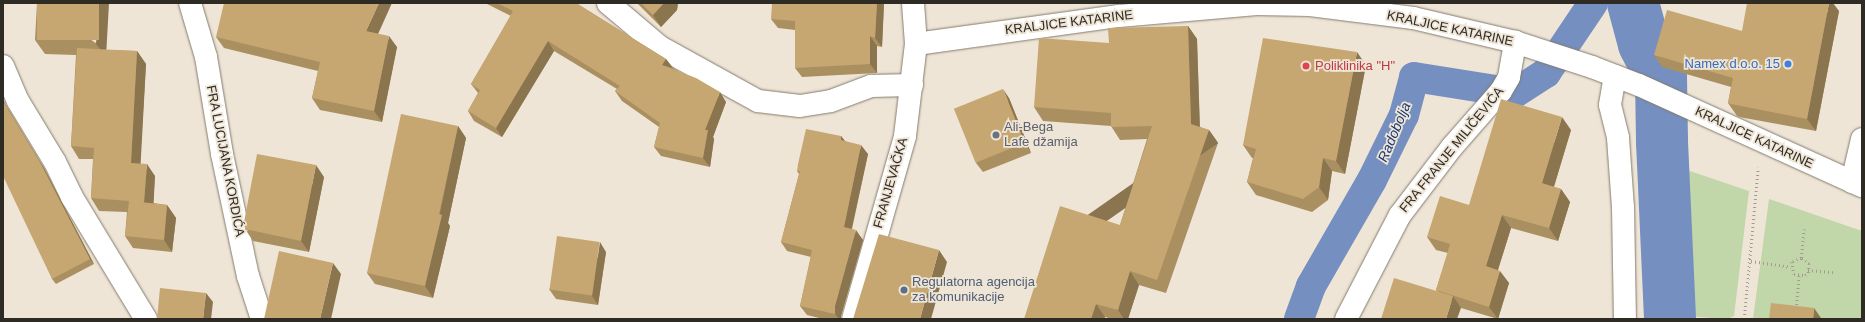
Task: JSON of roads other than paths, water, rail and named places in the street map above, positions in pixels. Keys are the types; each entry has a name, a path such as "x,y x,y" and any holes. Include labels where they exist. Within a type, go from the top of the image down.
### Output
{"street":[{"name":"FRA LUCIJANA KORDIĆA","path":"190,3 206,57 222,154 248,276 262,319"},
{"path":"608,3 660,47 758,101 800,106 831,101 871,86 912,85"},
{"name":"FRANJEVAČKA","path":"853,319 905,136 916,44 913,3"},
{"name":"KRALJICE KATARINE","path":"916,44 1112,17 1256,4 1310,5 1413,18 1520,43 1575,61 1639,85 1761,142 1857,184"},
{"name":"FRA FRANJE MILIČEVIĆA","path":"1346,319 1400,215 1509,77 1520,43"},
{"path":"3,66 18,102 55,162 72,197 146,319"},
{"path":"1615,76 1610,105 1618,138 1623,207 1626,319"},
{"path":"1857,184 1862,139"}],"waterway":[{"name":"Radobolja","path":"1299,319 1311,286 1372,180 1404,115 1414,77 1515,93 1546,73 1593,3"},
{"name":"Radobolja","path":"1633,3 1644,44 1661,77 1662,142 1670,319"}],"place":[{"name":"Namex d.o.o. 15","path":"1788,64"},
{"name":"Poliklinika \"H\"","path":"1306,66"},
{"name":"Ali-Bega Lafe džamija","path":"996,135"},
{"name":"Regulatorna agencija za komunikacije","path":"904,290"}]}
